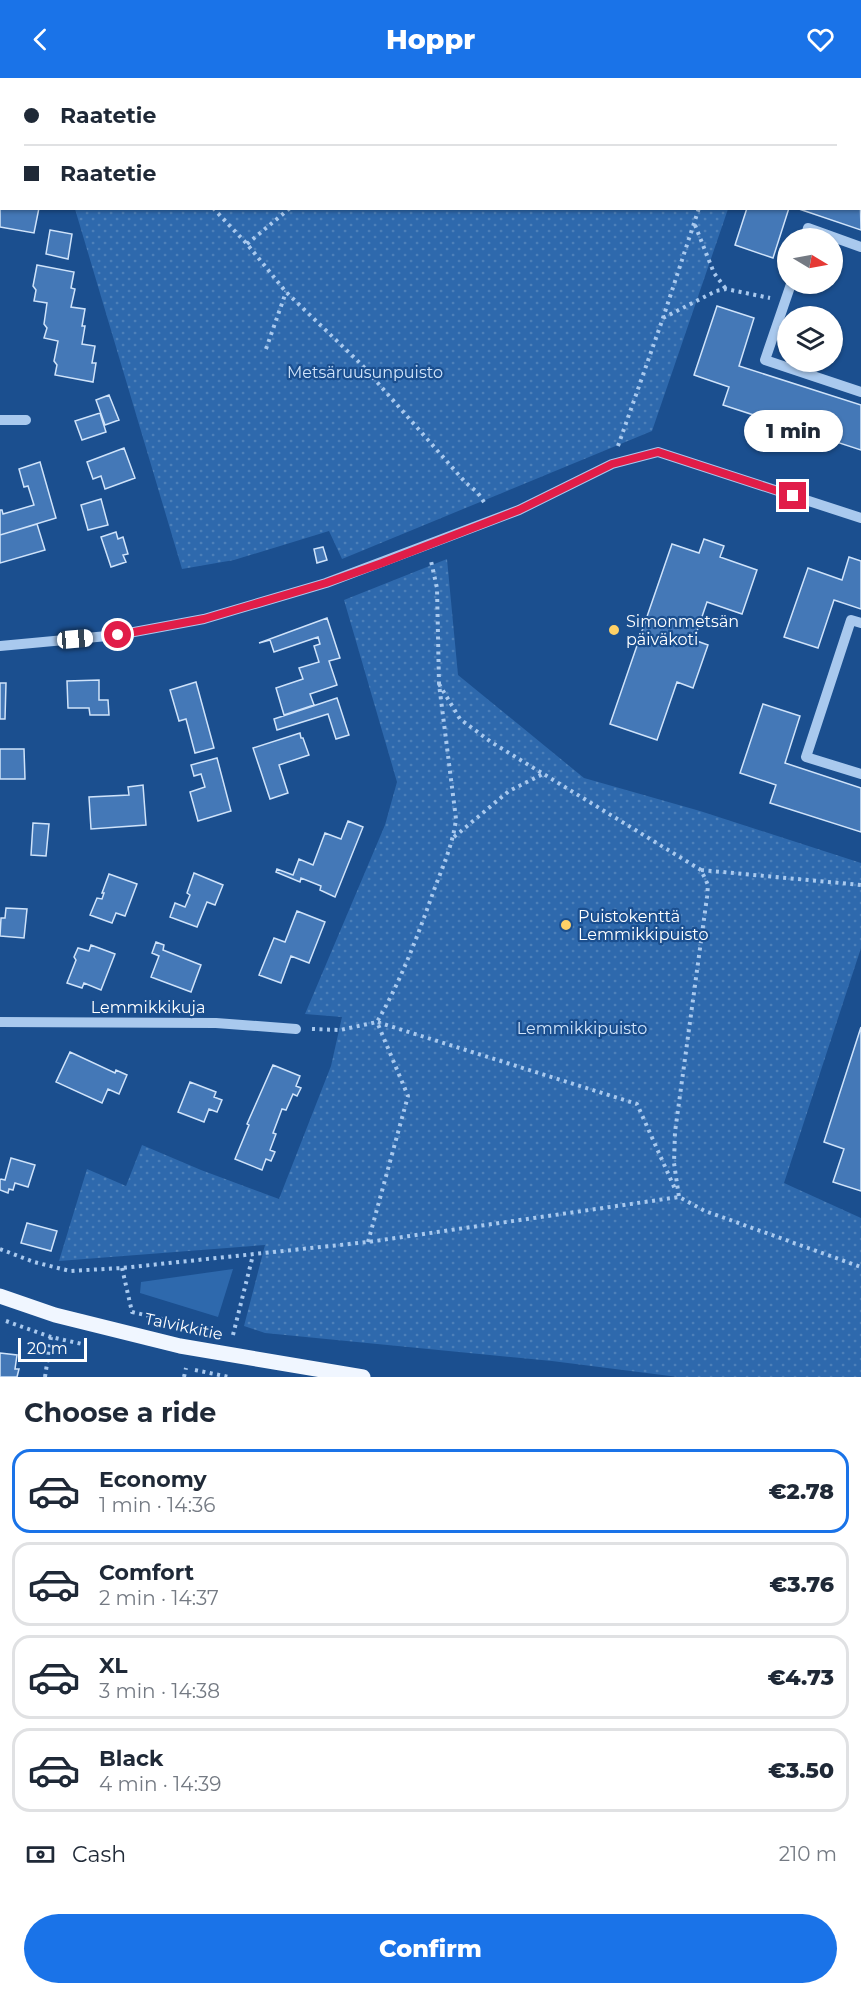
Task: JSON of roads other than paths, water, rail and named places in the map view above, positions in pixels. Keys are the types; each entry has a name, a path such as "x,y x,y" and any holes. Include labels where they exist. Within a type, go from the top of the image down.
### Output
{"main road":[{"name":"Talvikkitie","path":"0,1296 55,1315 180,1346 363,1377"}],"street":[{"path":"843,241 861,247"},
{"path":"788,294 765,360 861,392"},
{"path":"0,420 26,420"},
{"path":"0,645 118,635 204,619 326,583 382,563 527,506 612,464 658,452 861,518"},
{"path":"861,623 851,620 806,757 861,774"},
{"name":"Lemmikkikuja","path":"0,1022 216,1023 296,1029"}],"place":[{"name":"Simonmetsän päiväkoti","path":"614,630"},
{"name":"Puistokenttä Lemmikkipuisto","path":"566,925"}],"park label":[{"name":"Metsäruusunpuisto","path":"365,372"},
{"name":"Lemmikkipuisto","path":"582,1028"}]}
